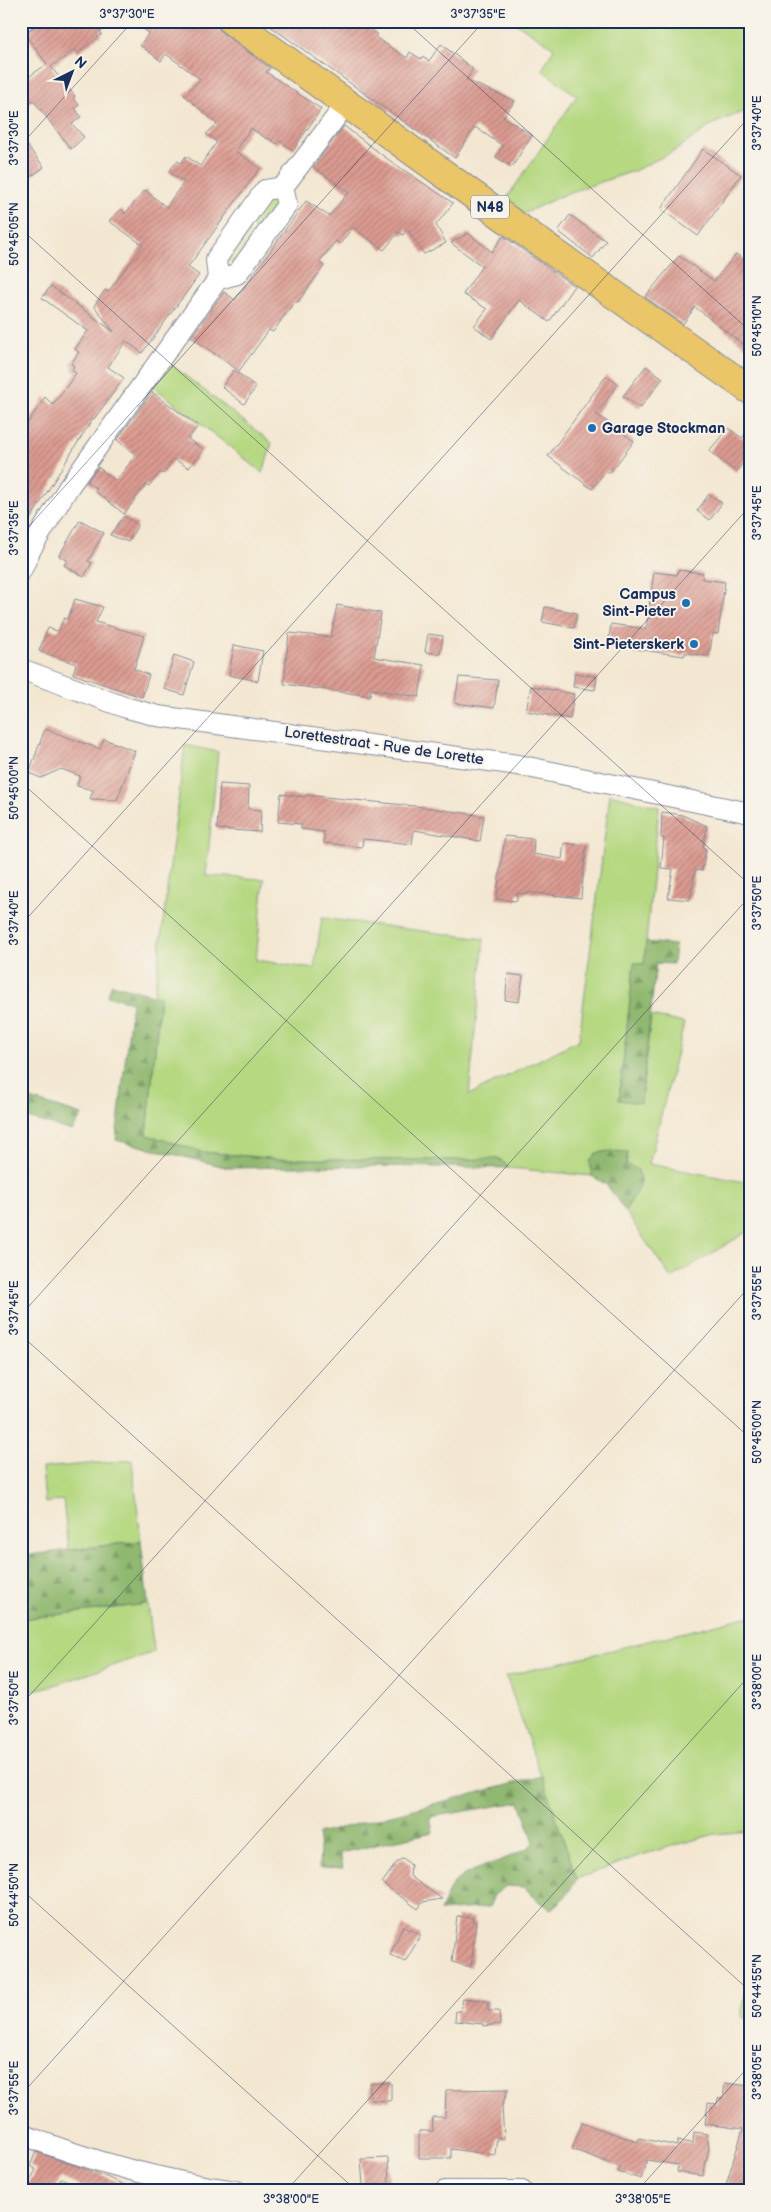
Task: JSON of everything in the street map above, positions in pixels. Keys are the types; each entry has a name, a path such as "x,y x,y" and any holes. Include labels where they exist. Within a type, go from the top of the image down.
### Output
{"main road":[{"name":"N48","path":"232,21 750,390"}],"street":[{"path":"21,571 31,549 68,488 218,279 237,274 287,205 283,187 346,104"},
{"name":"Lorettestraat - Rue de Lorette","path":"21,669 124,707 158,716 518,765 750,813"},
{"path":"21,2134 69,2152 152,2176 236,2191"},
{"path":"445,2191 522,2191"}],"green space":[{"path":"513,21 750,21 750,109 713,124 676,150 634,171 565,194 523,214 504,202 577,96 542,70 554,48"},
{"path":"276,198 278,202 259,231 249,224 268,199"},
{"path":"245,230 255,237 236,261 228,262 226,259"},
{"path":"165,360 272,443 263,473 149,383"},
{"path":"185,745 218,752 206,876 264,879 256,960 314,969 322,918 484,939 469,1095 579,1040 610,794 659,807 644,964 634,963 619,1100 641,1102 651,1016 684,1023 649,1164 750,1183 750,1230 671,1278 625,1211 641,1183 626,1164 628,1152 590,1161 592,1176 510,1168 498,1158 463,1160 279,1159 203,1152 147,1135 160,997 154,995"},
{"path":"646,942 675,945 673,964 656,963 641,1103 619,1100 634,963 644,964"},
{"path":"112,984 160,997 147,1135 203,1152 279,1159 463,1160 498,1158 510,1168 367,1166 229,1168 116,1140 132,1002 107,996"},
{"path":"21,1096 82,1115 72,1131 21,1116"},
{"path":"610,1151 628,1152 626,1164 638,1170 641,1183 625,1211 607,1185 592,1176 590,1161 596,1153"},
{"path":"132,1460 141,1541 69,1550 63,1500 45,1503 42,1468"},
{"path":"141,1541 148,1604 21,1619 21,1556"},
{"path":"148,1604 154,1652 55,1685 21,1693 21,1619"},
{"path":"750,1616 750,1831 715,1834 641,1855 577,1879 506,1676"},
{"path":"542,1776 577,1879 565,1897 551,1909 537,1900 524,1887 506,1886 494,1895 489,1907 440,1911 449,1890 457,1880 475,1870 519,1853 534,1842 520,1802 430,1817 433,1832 340,1853 343,1868 319,1867 320,1848 318,1834"},
{"path":"750,1971 750,2018 741,2017"}],"building":[{"path":"37,21 108,21 100,32 102,34 78,53 75,49 51,67 75,96 73,98 79,105 75,108 81,117 72,124 84,137 71,149 33,100 21,110 21,82 47,64 24,33 33,28"},
{"path":"133,21 213,21 223,34 270,68 266,72 321,109 293,150 280,141 277,144 267,139 251,128 235,151 260,168 188,267 199,275 142,353 126,341 108,367 124,378 93,418 21,534 21,433 45,397 53,405 76,373 72,370 74,366 71,364 79,352 75,349 88,331 42,298 51,286 114,332 94,306 105,290 108,292 143,245 109,221 122,209 125,214 145,190 166,207 184,182 169,172 177,161 181,163 186,156 200,166 217,142 206,134 217,124 184,95 200,79 166,54 161,61 140,45 149,33"},
{"path":"263,21 360,21 377,34 375,37 407,58 410,52 421,59 422,57 429,61 441,44 473,69 466,80 515,101 503,117 532,135 512,167 496,157 503,146 475,127 455,158"},
{"path":"344,126 386,158 453,203 436,225 446,243 424,254 407,229 403,235 399,232 384,250 353,227 340,244 336,241 319,262 324,266 298,302 294,302 273,332 269,330 239,371 191,337 224,292 235,300 306,201 329,216 349,192 313,167"},
{"path":"21,138 44,167 29,178 21,168"},
{"path":"703,149 741,175 698,236 661,209"},
{"path":"570,215 606,241 593,258 558,231"},
{"path":"468,233 492,252 503,236 574,286 549,322 519,300 491,339 474,326 487,309 463,294 482,266 451,243"},
{"path":"736,254 750,264 750,350 695,307 683,324 645,297 679,256 714,281"},
{"path":"646,366 663,378 640,408 623,396"},
{"path":"234,370 256,387 244,404 222,387"},
{"name":"Garage Stockman","path":"606,376 618,384 596,414 634,441 610,473 606,470 592,489 548,456"},
{"path":"152,392 198,426 188,439 203,449 189,468 174,459 163,474 160,472 149,486 146,485 124,514 95,491 97,489 87,482 98,467 116,481 136,455 117,440"},
{"path":"728,428 742,438 750,428 750,454 736,472 709,451"},
{"path":"709,494 722,503 710,520 697,511"},
{"path":"124,516 138,525 128,542 110,535"},
{"path":"80,520 104,533 88,561 92,563 84,577 64,565 67,560 59,556"},
{"name":"Campus Sint-Pieter","path":"678,570 703,573 702,579 725,582 718,634 713,633 709,656 685,653 684,656 608,645 611,624 646,629 654,572 677,575"},
{"path":"75,599 103,607 96,622 144,636 134,669 149,675 142,697 73,674 76,664 39,651 48,628 59,630 64,618 68,619"},
{"path":"337,605 381,613 374,657 424,665 419,697 371,689 370,696 284,684 289,633 331,637"},
{"path":"545,607 577,613 574,628 542,622"},
{"path":"428,634 443,636 440,654 425,652"},
{"path":"234,645 263,651 258,681 229,675"},
{"path":"174,655 194,662 184,695 164,689"},
{"path":"575,673 597,677 595,690 573,687"},
{"path":"459,677 498,680 494,708 455,703"},
{"path":"531,686 574,694 570,719 526,711"},
{"path":"45,729 100,749 104,739 135,751 117,800 90,799 93,790 77,786 80,776 61,769 41,778 29,773"},
{"path":"220,784 249,786 248,809 261,810 260,832 217,829"},
{"path":"281,794 424,807 484,816 480,841 414,830 412,844 363,839 362,847 324,843 324,832 301,829 301,824 278,822"},
{"path":"662,812 682,815 707,826 703,847 706,849 702,871 695,870 690,900 668,898 673,869 661,868 664,838 661,838"},
{"path":"505,836 534,839 533,854 562,859 564,843 586,846 581,898 525,892 525,894 517,893 517,901 496,899"},
{"path":"508,974 523,976 519,1002 505,1000"},
{"path":"403,1858 411,1865 410,1876 442,1899 423,1902 418,1909 382,1883 397,1862"},
{"path":"457,1916 474,1918 473,1921 476,1922 471,1967 452,1962"},
{"path":"403,1926 421,1935 405,1962 390,1955"},
{"path":"463,1998 488,2001 488,2011 499,2011 500,2024 483,2026 483,2024 455,2021 456,2011 461,2011"},
{"path":"370,2083 391,2083 391,2101 370,2100"},
{"path":"725,2083 750,2086 750,2191 724,2191 743,2129 705,2124 708,2103 717,2104 718,2098 723,2098"},
{"path":"508,2089 502,2106 504,2139 497,2137 495,2155 451,2149 451,2158 419,2158 419,2131 433,2131 432,2117 445,2117 446,2090"},
{"path":"582,2123 638,2142 639,2138 677,2146 677,2141 693,2143 694,2132 707,2134 709,2148 703,2176 677,2172 678,2165 647,2160 641,2179 618,2172 620,2167 572,2149"},
{"path":"36,2152 97,2173 139,2191 90,2191 61,2178 54,2191 24,2191 36,2170 30,2166"},
{"path":"388,2158 389,2184 363,2185 361,2159"}],"place":[{"name":"Garage Stockman","path":"592,428"},
{"name":"Campus Sint-Pieter","path":"686,603"},
{"name":"Sint-Pieterskerk","path":"694,644"}]}
